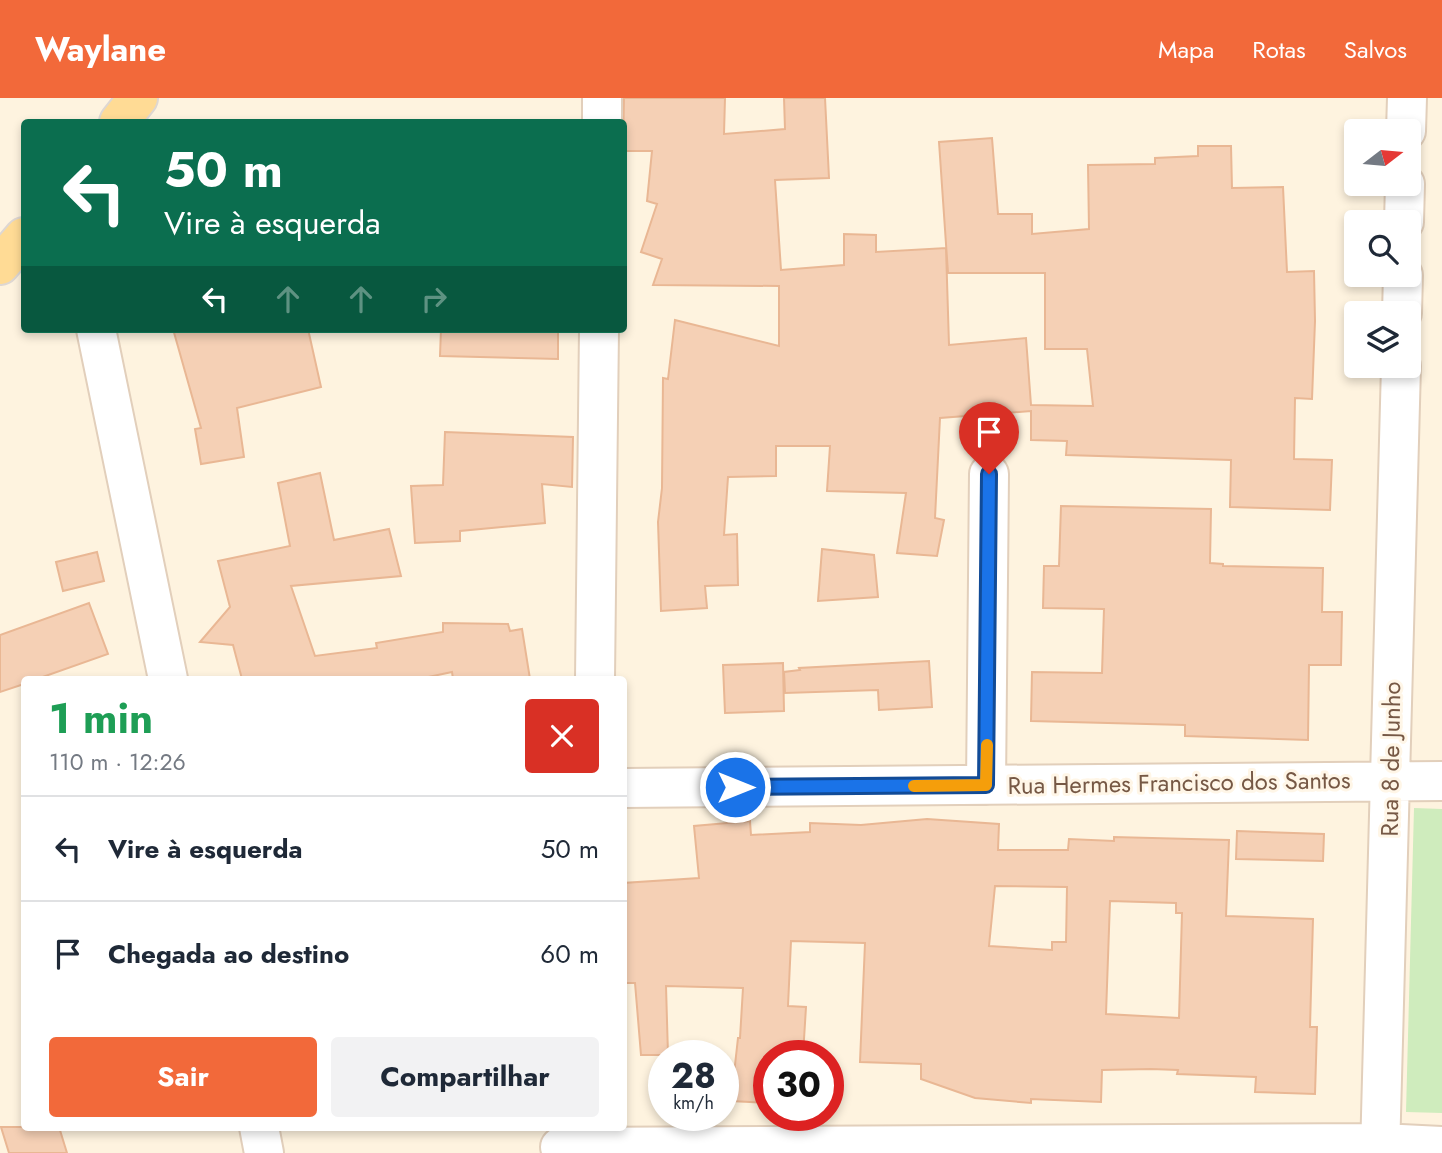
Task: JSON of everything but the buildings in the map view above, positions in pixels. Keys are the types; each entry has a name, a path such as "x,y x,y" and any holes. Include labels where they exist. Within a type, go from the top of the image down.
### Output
{"main road":[{"path":"121,119 138,98"},
{"path":"0,265 21,240"}],"street":[{"path":"602,98 602,119"},
{"path":"1406,119 1407,98"},
{"path":"97,333 167,676"},
{"path":"595,676 599,333"},
{"name":"Rua 8 de Junho","path":"1381,1148 1401,378"},
{"path":"986,785 989,474"},
{"name":"Rua Hermes Francisco dos Santos","path":"627,788 1442,781"},
{"path":"260,1131 264,1153"},
{"path":"560,1147 1442,1146"}],"green space":[{"path":"1414,808 1442,809 1442,1113 1406,1112"}],"slow traffic":[{"path":"914,786 986,785 987,745"}],"route":[{"path":"735,787 986,785 989,474"}]}
